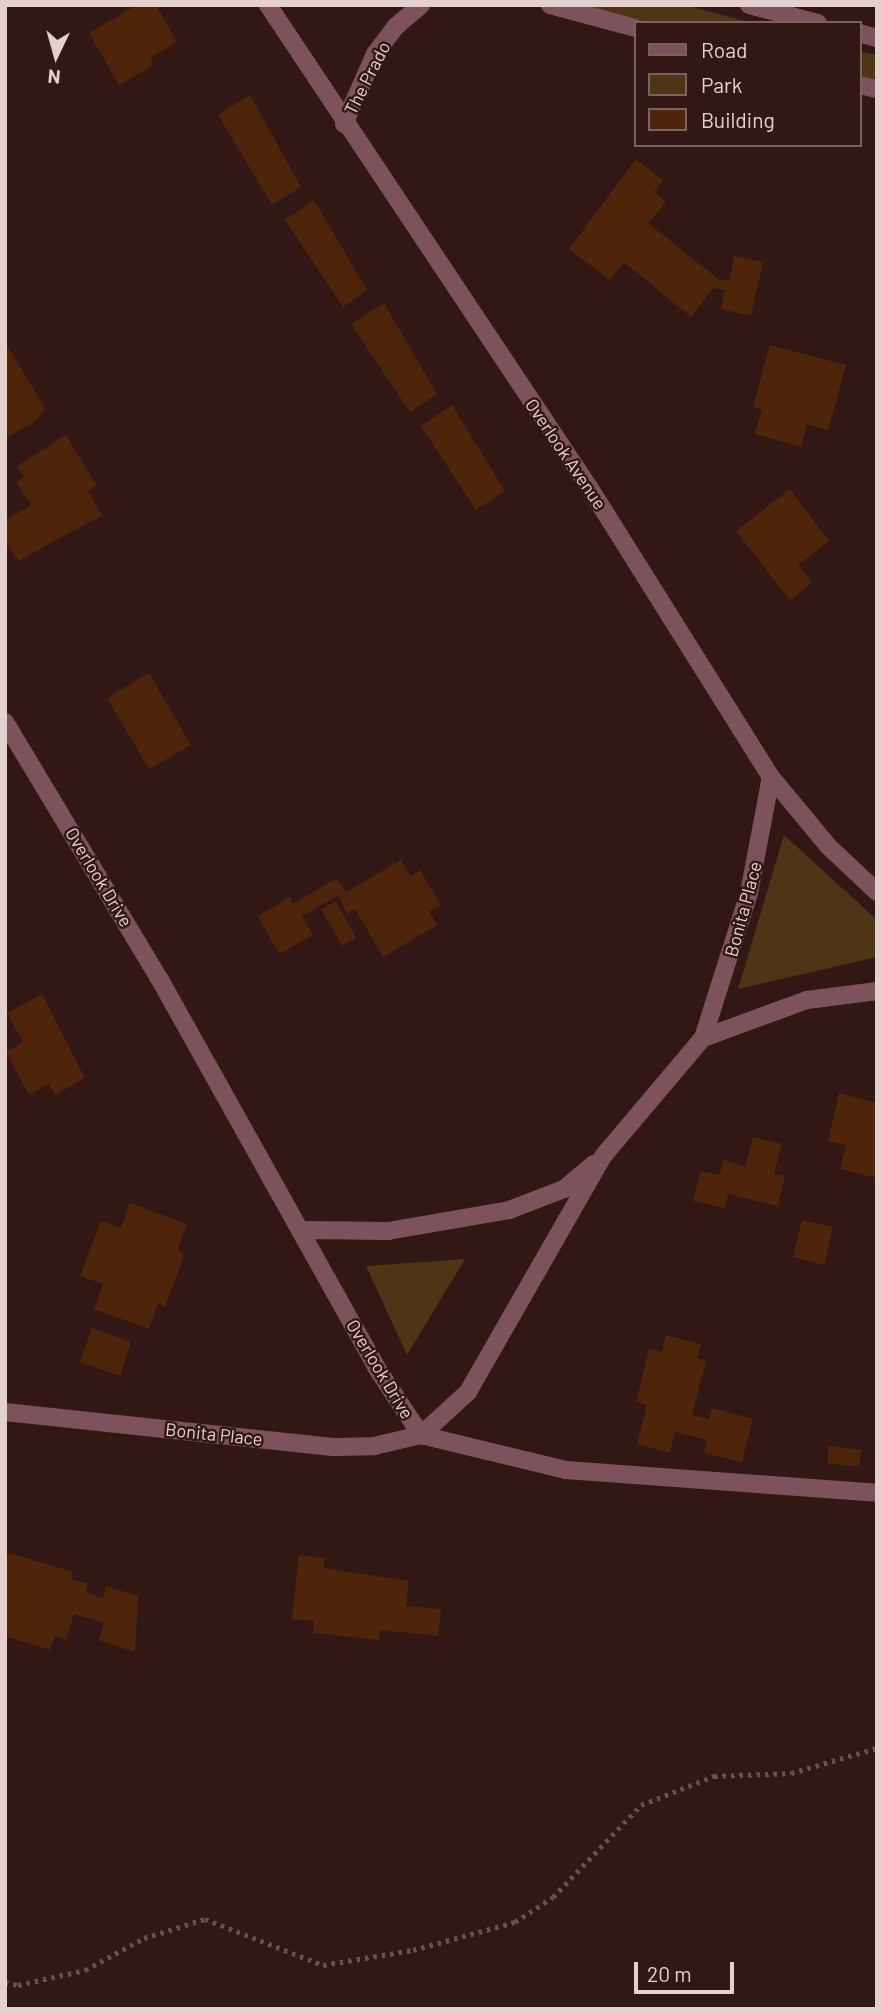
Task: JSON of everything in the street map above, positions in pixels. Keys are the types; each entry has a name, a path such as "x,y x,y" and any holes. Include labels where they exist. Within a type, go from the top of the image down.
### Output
{"street":[{"name":"Overlook Avenue","path":"268,5 344,124 589,487 771,777 828,846 877,892"},
{"name":"The Prado","path":"344,124 375,54 395,27 421,5"},
{"path":"550,5 634,28"},
{"path":"749,5 810,21"},
{"name":"Overlook Drive","path":"5,722 159,978 376,1367 421,1435 468,1392 604,1155 703,1038 807,1000 877,991"},
{"name":"Bonita Place","path":"703,1038 749,893 771,777"},
{"path":"301,1230 388,1231 509,1210 564,1189 604,1155"},
{"name":"Bonita Place","path":"5,1412 335,1447 374,1446 421,1435"},
{"path":"421,1435 566,1470 877,1493"}],"path":[{"path":"5,1982 18,1985 85,1970 144,1938 205,1919 323,1965 413,1950 515,1922 553,1897 641,1805 714,1776 791,1773 877,1748"}],"green space":[{"path":"576,5 685,5 745,21 637,21"},
{"path":"861,51 877,55 877,81 861,77"},
{"path":"784,835 877,920 877,957 738,989"},
{"path":"465,1259 407,1355 366,1266"}],"building":[{"path":"137,5 156,5 177,42 150,58 154,65 119,85 89,33"},
{"path":"250,95 301,187 272,205 218,115"},
{"path":"636,159 663,180 654,192 666,202 648,223 718,279 729,281 734,256 763,262 751,316 721,309 725,290 713,288 691,317 624,262 610,280 569,249"},
{"path":"314,200 367,290 343,307 285,220"},
{"path":"384,303 437,394 410,412 351,324"},
{"path":"5,342 45,408 38,419 5,439"},
{"path":"770,345 846,365 828,430 807,424 801,447 755,434 762,410 753,407"},
{"path":"452,405 505,491 476,510 421,426"},
{"path":"66,435 97,486 88,491 102,515 18,561 5,541 5,521 31,505 16,482 24,477 17,466"},
{"path":"790,489 829,541 798,565 812,583 790,600 736,531"},
{"path":"149,673 191,745 149,769 107,698"},
{"path":"401,860 410,876 420,870 441,905 429,911 437,925 383,957 355,909 347,913 338,896 302,916 313,935 279,954 258,916 290,897 293,904 337,878 346,892"},
{"path":"336,901 356,938 342,946 321,909"},
{"path":"42,994 85,1078 55,1095 49,1084 29,1095 6,1052 23,1042 7,1013"},
{"path":"839,1093 877,1103 877,1178 840,1169 846,1145 828,1141"},
{"path":"753,1137 782,1144 774,1174 785,1176 778,1206 728,1194 725,1208 693,1201 701,1171 720,1175 723,1160 745,1166"},
{"path":"130,1203 187,1224 178,1248 184,1256 165,1307 158,1304 149,1329 94,1309 103,1284 80,1276 101,1221 121,1228"},
{"path":"802,1220 833,1227 824,1265 793,1257"},
{"path":"92,1328 131,1342 120,1376 80,1362"},
{"path":"666,1335 701,1344 697,1358 706,1361 692,1415 709,1419 712,1408 753,1419 742,1462 704,1453 707,1440 675,1432 670,1453 637,1444 647,1405 636,1402 649,1349 662,1352"},
{"path":"829,1446 861,1450 859,1467 827,1463"},
{"path":"9,1553 73,1572 71,1579 88,1584 86,1592 103,1598 106,1586 138,1596 135,1652 99,1640 104,1623 74,1614 66,1640 55,1636 50,1650 5,1636 5,1561"},
{"path":"299,1555 325,1558 324,1568 409,1581 406,1606 441,1609 438,1636 380,1630 379,1640 313,1633 314,1621 292,1619"}]}
